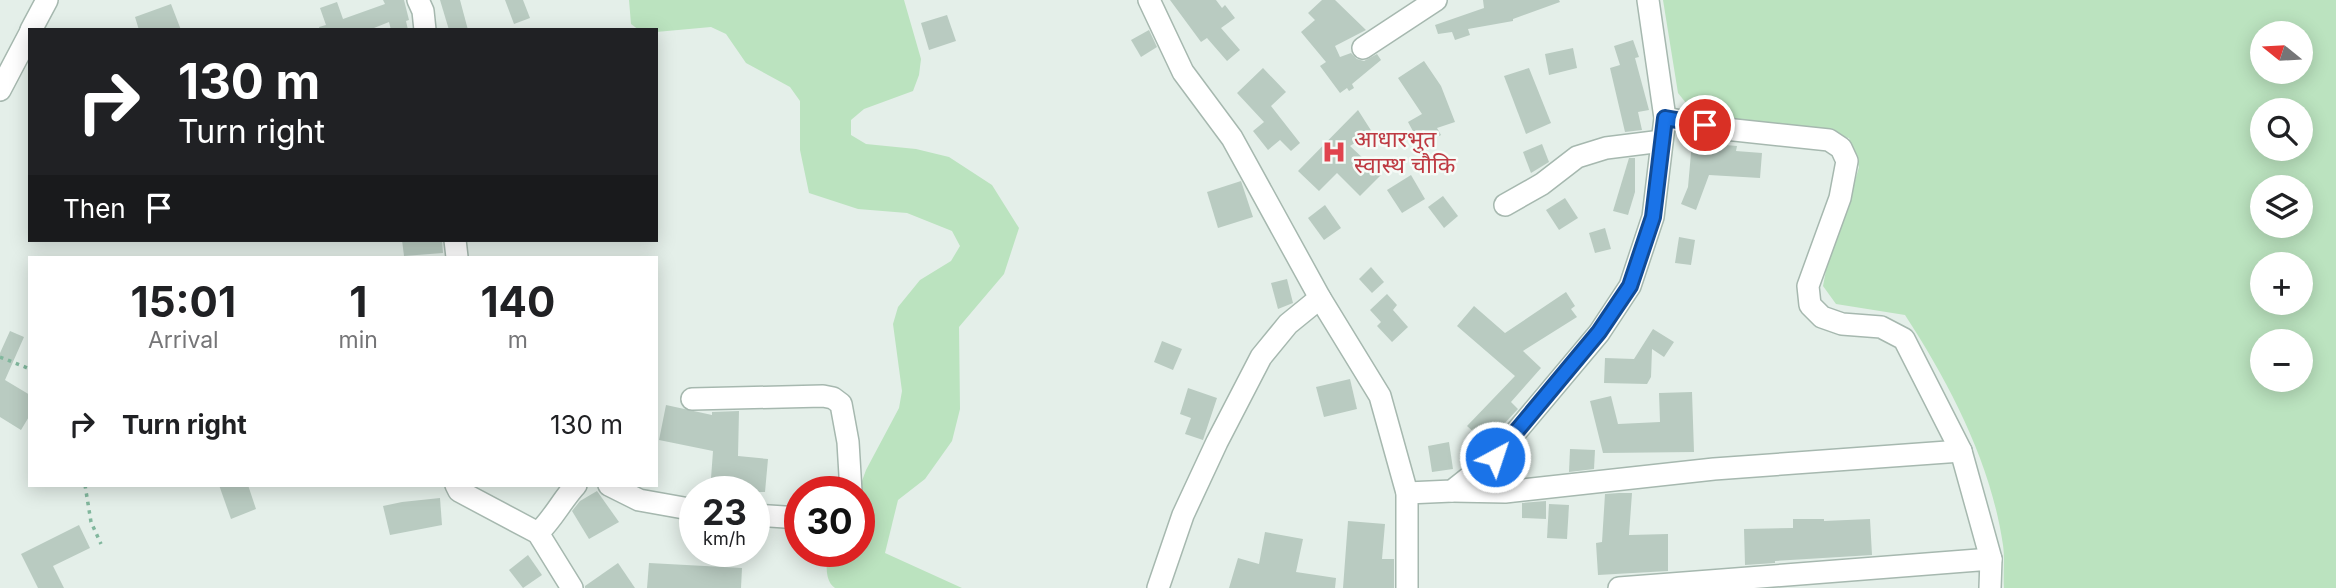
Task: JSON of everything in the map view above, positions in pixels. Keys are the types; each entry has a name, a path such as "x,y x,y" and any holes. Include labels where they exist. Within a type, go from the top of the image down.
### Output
{"street":[{"path":"33,28 47,0"},
{"path":"418,0 423,11 425,28"},
{"path":"1149,0 1183,72 1231,138 1320,298 1380,397 1407,493 1407,588"},
{"path":"1363,48 1436,0"},
{"path":"1452,491 1495,457 1599,332 1630,286 1653,217 1665,118 1647,0"},
{"path":"1,83 28,36"},
{"path":"1665,118 1725,129 1829,140 1840,148 1847,161 1840,198 1808,286 1810,305 1822,317 1842,324 1881,327 1903,339 1961,451 1991,559 1990,588"},
{"path":"1505,205 1542,184 1577,157 1606,148 1662,141"},
{"path":"1158,588 1183,515 1261,358 1288,324 1320,298"},
{"path":"692,399 833,398 841,404 848,442 850,476"},
{"path":"1407,493 1505,492 1714,469 1961,451"},
{"path":"457,487 459,491 538,533 572,588"},
{"path":"538,533 549,523 556,509 574,487"},
{"path":"613,487 639,500 679,507"},
{"path":"1619,588 1991,559"}],"path":[{"path":"0,357 28,368"},
{"path":"85,487 91,522 101,544"}],"green space":[{"path":"629,0 904,0 921,59 913,91 864,109 851,120 851,135 866,144 916,149 949,157 992,185 1019,228 1004,274 959,327 960,409 952,441 925,479 898,500 885,553 962,588 835,588 829,581 827,567 875,567 875,476 864,476 899,408 902,391 893,324 898,307 920,280 951,261 960,246 952,231 907,213 858,209 809,193 800,150 800,101 790,87 746,63 726,34 711,27 658,32 658,28 636,28 631,24"},
{"path":"1663,0 2336,0 2336,588 2004,588 2003,545 1989,484 1979,454 1953,396 1922,341 1905,315 1836,304 1823,286 1828,260 1859,167 1849,138 1730,119 1690,108 1678,93"}],"building":[{"path":"383,0 404,0 409,20 406,21 408,28 390,28 389,22 374,28 319,28 326,25 320,8 337,2 343,19 385,4"},
{"path":"440,0 460,0 467,28 448,28"},
{"path":"505,0 523,0 530,18 514,24"},
{"path":"1170,0 1216,0 1222,8 1225,5 1235,18 1221,28 1240,50 1227,61 1207,38 1201,42"},
{"path":"1322,0 1335,0 1366,30 1335,46 1340,57 1351,53 1364,61 1377,54 1381,60 1352,84 1354,88 1349,91 1347,88 1340,93 1320,66 1326,62 1301,32 1315,20 1308,13"},
{"path":"1483,0 1560,2 1513,21 1468,29 1470,35 1455,40 1452,32 1438,34 1435,25 1484,8"},
{"path":"171,4 180,28 138,28 135,17"},
{"path":"947,15 956,41 929,50 921,23"},
{"path":"1149,30 1157,47 1141,57 1131,40"},
{"path":"1633,40 1649,110 1638,112 1642,130 1625,132 1610,68 1620,65 1614,46"},
{"path":"1573,48 1577,68 1549,75 1545,54"},
{"path":"1424,61 1441,86 1455,122 1437,128 1441,135 1421,146 1408,122 1422,114 1398,78"},
{"path":"1263,68 1286,92 1271,106 1300,143 1291,151 1280,140 1268,150 1253,131 1264,122 1237,93"},
{"path":"1529,68 1551,123 1526,134 1504,76"},
{"path":"1358,110 1372,132 1350,146 1381,175 1360,196 1337,173 1319,191 1298,171"},
{"path":"1692,142 1737,146 1736,151 1762,153 1760,178 1709,175 1696,210 1681,204 1688,187"},
{"path":"1542,144 1549,162 1531,173 1523,152"},
{"path":"1629,158 1635,158 1635,192 1628,215 1613,211"},
{"path":"1411,175 1425,199 1402,213 1387,190"},
{"path":"1241,181 1253,217 1218,228 1207,192"},
{"path":"1443,196 1458,216 1444,228 1428,207"},
{"path":"1565,198 1578,218 1559,230 1546,210"},
{"path":"1325,205 1341,228 1324,240 1308,218"},
{"path":"1605,228 1611,249 1595,253 1589,233"},
{"path":"1679,237 1695,240 1691,265 1675,263"},
{"path":"402,242 442,242 443,253 404,256"},
{"path":"1371,267 1384,282 1372,293 1359,279"},
{"path":"1287,279 1293,303 1278,309 1271,283"},
{"path":"1566,292 1575,306 1571,309 1577,317 1523,351 1541,368 1511,402 1518,409 1486,443 1467,426 1515,376 1457,326 1474,306 1505,333"},
{"path":"1387,294 1397,305 1393,310 1408,327 1392,342 1377,326 1381,322 1370,310"},
{"path":"1653,329 1674,342 1664,357 1652,349 1651,377 1647,384 1604,383 1605,358 1634,359"},
{"path":"10,331 24,337 5,380 28,394 28,418 21,430 0,417 0,353"},
{"path":"1162,341 1182,349 1173,370 1154,362"},
{"path":"1350,379 1357,409 1324,417 1316,387"},
{"path":"1188,388 1217,398 1203,440 1185,434 1191,418 1180,414"},
{"path":"1692,392 1694,452 1603,453 1590,401 1611,396 1618,424 1660,422 1659,393"},
{"path":"666,405 712,415 712,412 739,411 738,456 768,459 766,476 711,476 713,451 659,440"},
{"path":"1449,442 1453,469 1432,472 1428,446"},
{"path":"1570,449 1595,450 1594,469 1569,472"},
{"path":"220,487 249,487 256,509 231,519"},
{"path":"597,491 619,522 589,539 572,511 580,501"},
{"path":"1632,493 1629,535 1668,534 1668,571 1598,575 1596,543 1602,542 1605,494"},
{"path":"440,498 442,525 390,535 383,506"},
{"path":"1546,501 1546,519 1522,518 1522,503"},
{"path":"1549,504 1569,505 1567,539 1547,538"},
{"path":"1793,519 1870,519 1872,555 1745,565 1744,529 1793,528"},
{"path":"1348,521 1385,524 1382,559 1394,559 1394,588 1343,588"},
{"path":"79,525 90,548 53,566 64,588 38,588 21,554"},
{"path":"1265,532 1303,539 1296,572 1336,578 1335,588 1229,588 1238,558 1259,564"},
{"path":"528,555 542,575 523,588 509,570"},
{"path":"618,563 635,588 585,588 585,586"},
{"path":"649,563 679,565 679,567 742,568 741,588 647,588"}],"place":[{"name":"आधारभुत स्वास्थ चौकि","path":"1334,152"}],"route":[{"path":"1495,457 1599,332 1630,286 1653,217 1665,118 1705,125"}]}
